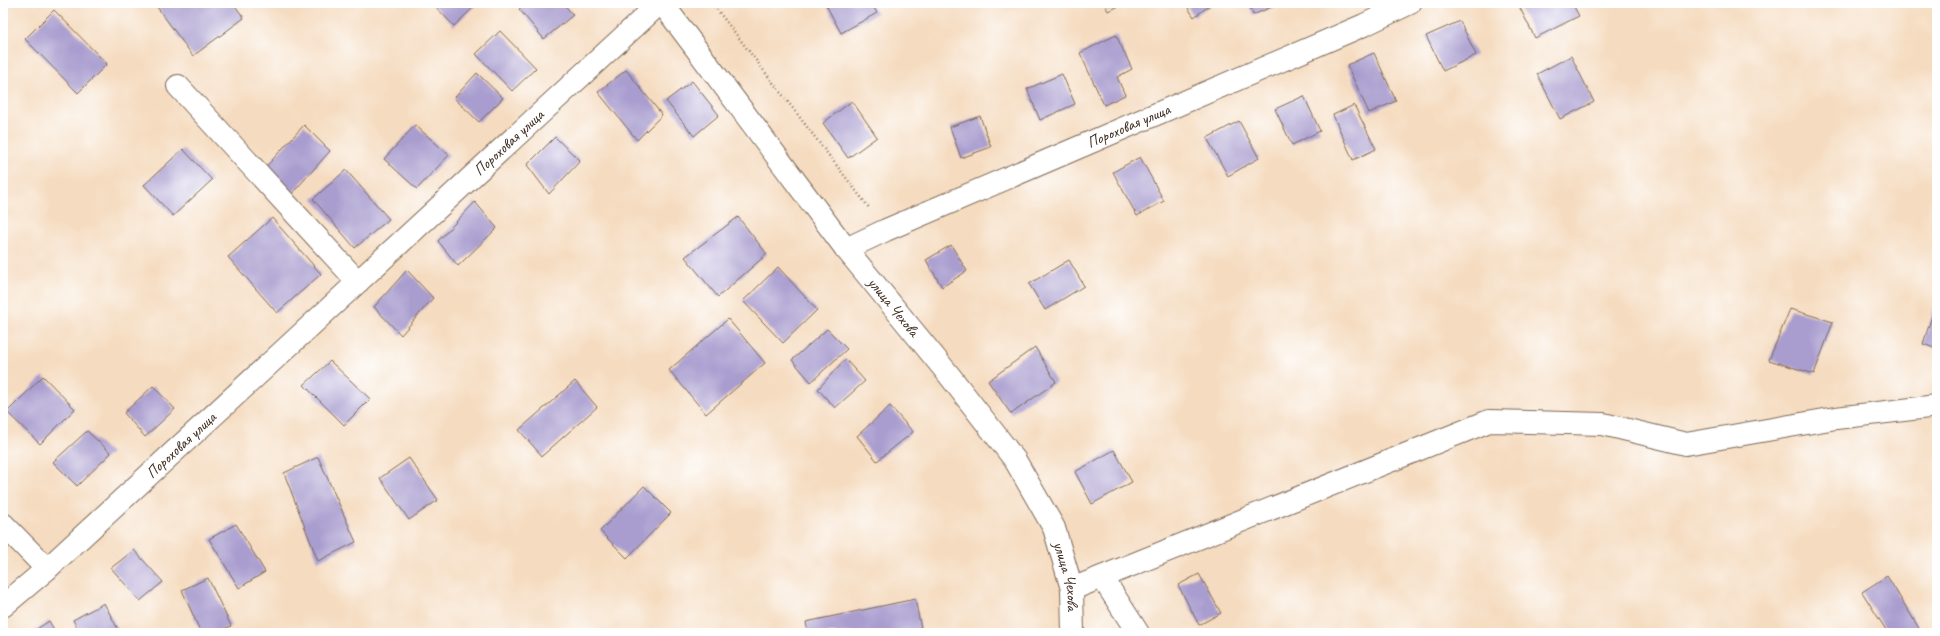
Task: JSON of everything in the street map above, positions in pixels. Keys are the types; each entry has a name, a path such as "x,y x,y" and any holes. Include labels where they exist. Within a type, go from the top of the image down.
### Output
{"street":[{"name":"улица Чехова","path":"661,3 846,249 949,375 1015,460 1054,528 1072,589 1073,633"},
{"name":"Пороховая улица","path":"3,606 47,569 661,3"},
{"name":"Пороховая улица","path":"846,249 886,230 1364,25 1410,3"},
{"path":"178,86 358,282"},
{"path":"1072,589 1489,421 1603,424 1686,444 1836,418 1937,406"},
{"path":"3,524 47,569"},
{"path":"1102,577 1138,633"}],"path":[{"path":"712,3 886,230"}],"building":[{"path":"162,3 233,3 244,18 193,56 157,7"},
{"path":"432,3 478,3 454,26"},
{"path":"527,3 563,3 573,15 544,39 519,9"},
{"path":"825,3 871,3 877,13 841,33"},
{"path":"1104,3 1126,3 1108,11"},
{"path":"1185,3 1213,3 1194,17"},
{"path":"1248,3 1278,3 1279,4 1253,15"},
{"path":"1572,3 1579,16 1535,38 1518,4"},
{"path":"54,10 107,64 78,93 25,39"},
{"path":"1460,21 1476,55 1443,71 1426,36"},
{"path":"500,31 536,68 512,91 476,54"},
{"path":"1116,35 1132,69 1117,77 1125,95 1104,105 1080,53"},
{"path":"1374,53 1396,101 1369,113 1347,65"},
{"path":"1571,56 1594,102 1560,119 1537,74"},
{"path":"626,70 662,115 637,140 598,92"},
{"path":"477,73 503,98 479,122 454,98"},
{"path":"1062,74 1075,104 1040,120 1027,89"},
{"path":"692,81 719,115 694,136 666,101"},
{"path":"1304,96 1320,131 1292,145 1275,109"},
{"path":"852,101 877,137 848,158 823,123"},
{"path":"1354,105 1376,149 1353,160 1333,115"},
{"path":"980,116 991,147 961,158 950,127"},
{"path":"1239,121 1259,158 1228,176 1207,138"},
{"path":"304,125 330,151 289,197 262,171"},
{"path":"415,125 449,155 417,189 384,159"},
{"path":"555,137 580,161 549,194 527,165"},
{"path":"183,149 212,180 173,216 144,185"},
{"path":"1140,157 1164,201 1137,216 1113,172"},
{"path":"346,170 389,219 355,248 313,199"},
{"path":"475,202 497,228 458,266 438,241"},
{"path":"738,217 767,254 718,297 685,257"},
{"path":"272,218 321,274 277,313 228,257"},
{"path":"951,245 967,271 942,287 926,260"},
{"path":"1069,260 1084,286 1045,310 1029,284"},
{"path":"778,267 817,310 783,343 743,301"},
{"path":"407,270 433,298 401,335 374,307"},
{"path":"1937,300 1937,349 1923,344"},
{"path":"1790,309 1833,322 1814,374 1769,360"},
{"path":"728,319 765,363 706,414 669,370"},
{"path":"827,329 847,349 811,382 792,360"},
{"path":"1035,347 1056,382 1011,414 988,381"},
{"path":"845,359 865,381 835,408 818,389"},
{"path":"330,361 370,399 344,425 304,385"},
{"path":"43,376 75,409 40,444 7,412"},
{"path":"575,381 597,407 542,456 519,430"},
{"path":"153,386 175,409 145,437 124,413"},
{"path":"890,406 913,432 877,461 857,436"},
{"path":"87,431 111,453 77,486 53,462"},
{"path":"1114,450 1132,482 1092,504 1075,472"},
{"path":"318,457 356,542 318,561 284,473"},
{"path":"409,458 438,500 409,520 380,478"},
{"path":"644,486 671,513 627,558 600,531"},
{"path":"236,524 265,572 239,588 209,539"},
{"path":"134,550 163,582 140,601 111,568"},
{"path":"1199,574 1221,613 1199,625 1178,585"},
{"path":"1887,576 1920,630 1916,633 1888,633 1862,592"},
{"path":"208,578 231,626 214,633 201,633 182,590"},
{"path":"915,599 922,633 808,633 806,622"},
{"path":"104,603 120,633 80,633 73,620"},
{"path":"49,621 56,633 31,633"}]}
